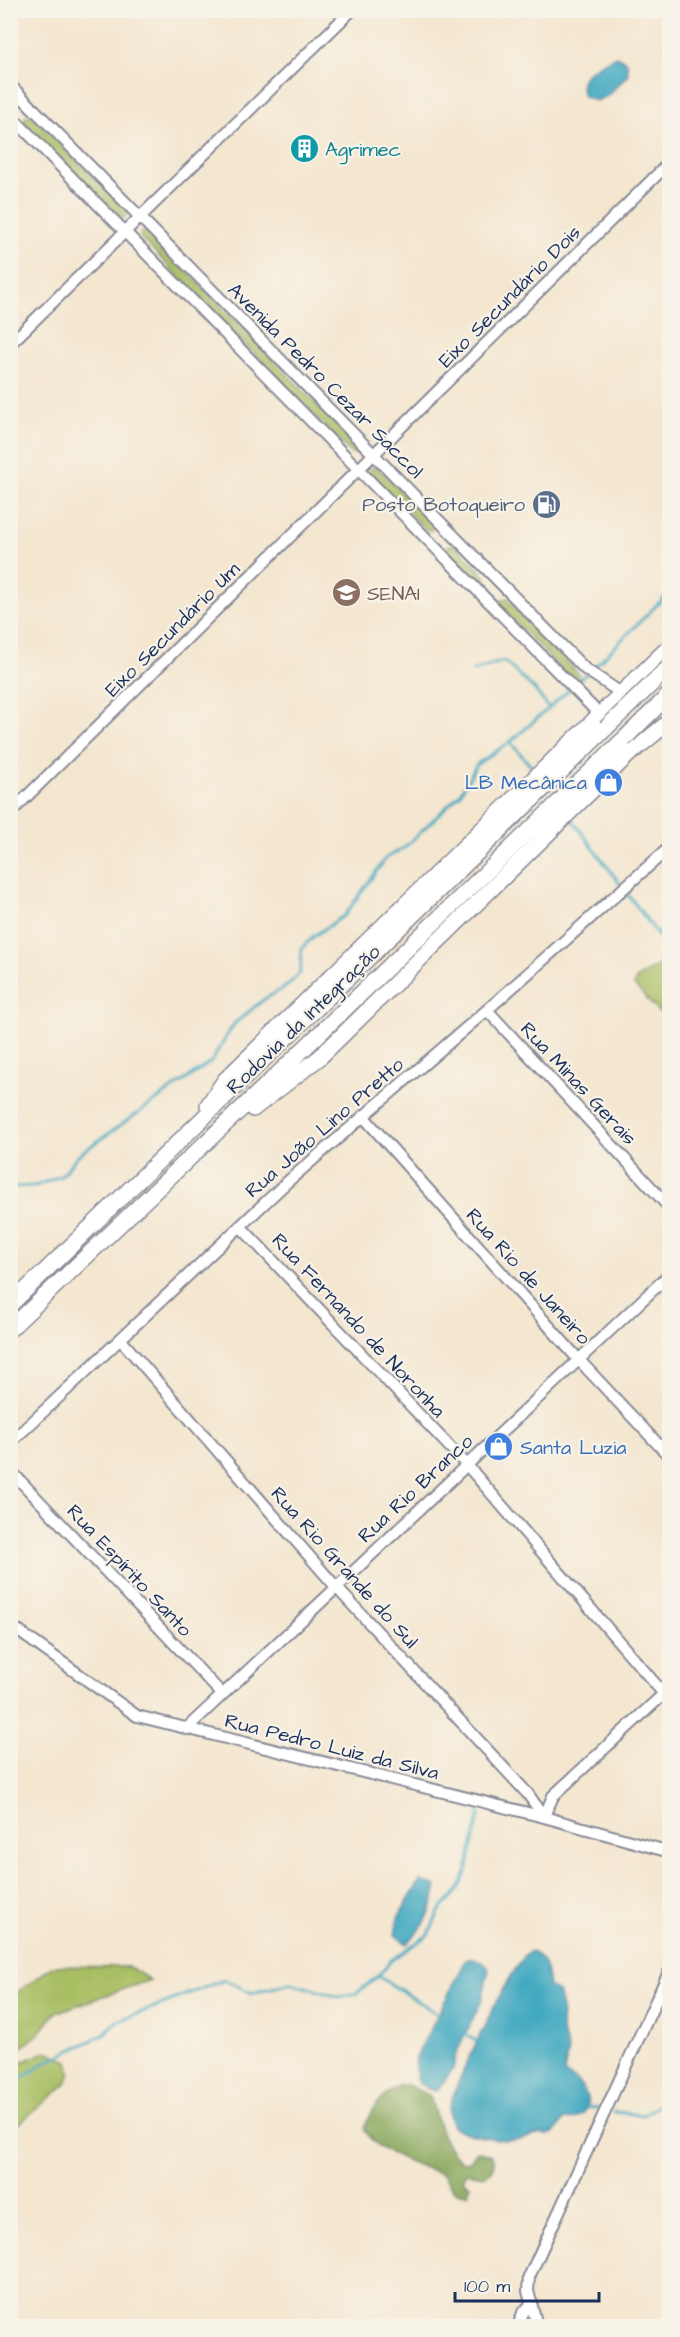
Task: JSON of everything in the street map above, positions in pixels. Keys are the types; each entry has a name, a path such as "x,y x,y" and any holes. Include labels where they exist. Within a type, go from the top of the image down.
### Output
{"highway":[{"path":"603,721 621,693 669,646"},
{"path":"603,721 669,666"},
{"name":"Rodovia da Integração","path":"10,1329 283,1069 669,694"},
{"path":"603,721 641,745"},
{"name":"Rodovia da Integração","path":"10,1305 189,1132 603,721"},
{"path":"203,1144 318,1058 641,745 669,721"}],"street":[{"path":"10,344 352,10"},
{"name":"Avenida Pedro Cezar Saccol","path":"10,85 585,669 621,693"},
{"name":"Avenida Pedro Cezar Saccol","path":"10,114 603,721"},
{"name":"Eixo Secundário Dois","path":"359,469 669,162"},
{"name":"Eixo Secundário Um","path":"10,813 359,469"},
{"name":"Rua João Lino Pretto","path":"10,1443 286,1183 487,1010 669,847"},
{"name":"Rua Minas Gerais","path":"487,1010 669,1208"},
{"name":"Rua Rio de Janeiro","path":"363,1116 578,1359 669,1457"},
{"name":"Rua Fernando de Noronha","path":"240,1226 466,1464 667,1691"},
{"name":"Rua Rio Branco","path":"186,1729 669,1274"},
{"name":"Rua Rio Grande do Sul","path":"121,1340 336,1587 528,1794 544,1817"},
{"name":"Rua Espírito Santo","path":"10,1470 222,1694"},
{"name":"Rua Pedro Luiz da Silva","path":"10,1625 137,1716 544,1817 669,1852"},
{"path":"544,1817 553,1796 667,1691"},
{"path":"537,2326 528,2291 529,2277 669,1970"},
{"path":"518,2326 523,2313 532,2303"}],"green space":[{"path":"31,115 128,212 124,218 120,217 27,126 24,122 25,117"},
{"path":"148,231 355,444 359,450 357,454 351,453 140,237 142,232"},
{"path":"377,467 434,524 432,530 426,530 371,475 370,468"},
{"path":"454,544 484,575 488,583 486,587 481,587 445,551 448,546"},
{"path":"507,598 581,677 575,684 499,605 501,600"},
{"path":"669,958 669,1010 664,1014 659,1012 634,985 636,979"},
{"path":"53,1966 129,1967 150,1980 55,2013 40,2033 20,2049 14,2060 25,2061 47,2051 68,2061 71,2073 65,2085 11,2130 11,1997"},
{"path":"400,2085 408,2085 430,2096 445,2141 463,2162 470,2161 477,2151 492,2156 494,2164 491,2172 483,2176 466,2173 463,2181 470,2185 468,2194 459,2193 453,2189 444,2175 387,2151 369,2137 364,2128 374,2109 387,2093"}],"water":[{"path":"616,56 627,62 628,75 607,96 596,101 583,96 581,88 585,76"},
{"path":"420,1881 437,1886 428,1918 407,1944 395,1935 398,1917"},
{"path":"531,1951 540,1958 545,1966 549,1987 558,1992 562,2007 561,2028 568,2049 564,2073 577,2081 586,2094 585,2112 573,2119 564,2120 555,2132 549,2135 541,2134 509,2140 462,2132 453,2126 450,2117 449,2108 453,2095 499,1998 512,1975"},
{"path":"474,1958 484,1963 489,1969 482,2000 456,2054 453,2069 438,2089 433,2091 419,2084 415,2068 416,2057 466,1960"}],"waterway":[{"path":"592,669 670,592"},
{"path":"10,1187 35,1186 61,1176 78,1155 211,1062 234,1024 263,1000 287,986 300,973 302,948 314,936 345,915 386,858 404,848 459,795 477,764 510,742 549,708 534,689 504,661 473,671"},
{"path":"549,708 587,673"},
{"path":"511,743 536,772"},
{"path":"571,818 670,951"},
{"path":"10,2086 46,2062 103,2035 116,2022 224,1980 252,1993 291,1983 339,1997 357,1993 378,1976 390,1961 428,1935 439,1912 460,1888 467,1870 480,1812"},
{"path":"378,1976 441,2016"},
{"path":"463,2032 480,2044"},
{"path":"614,2112 644,2115 670,2097"},
{"path":"584,2107 597,2108"}],"place":[{"name":"Agrimec","path":"304,149"},
{"name":"Posto Botoqueiro","path":"546,504"},
{"name":"SENAI","path":"346,593"},
{"name":"LB Mecânica","path":"608,782"},
{"name":"Santa Luzia","path":"499,1447"}]}
